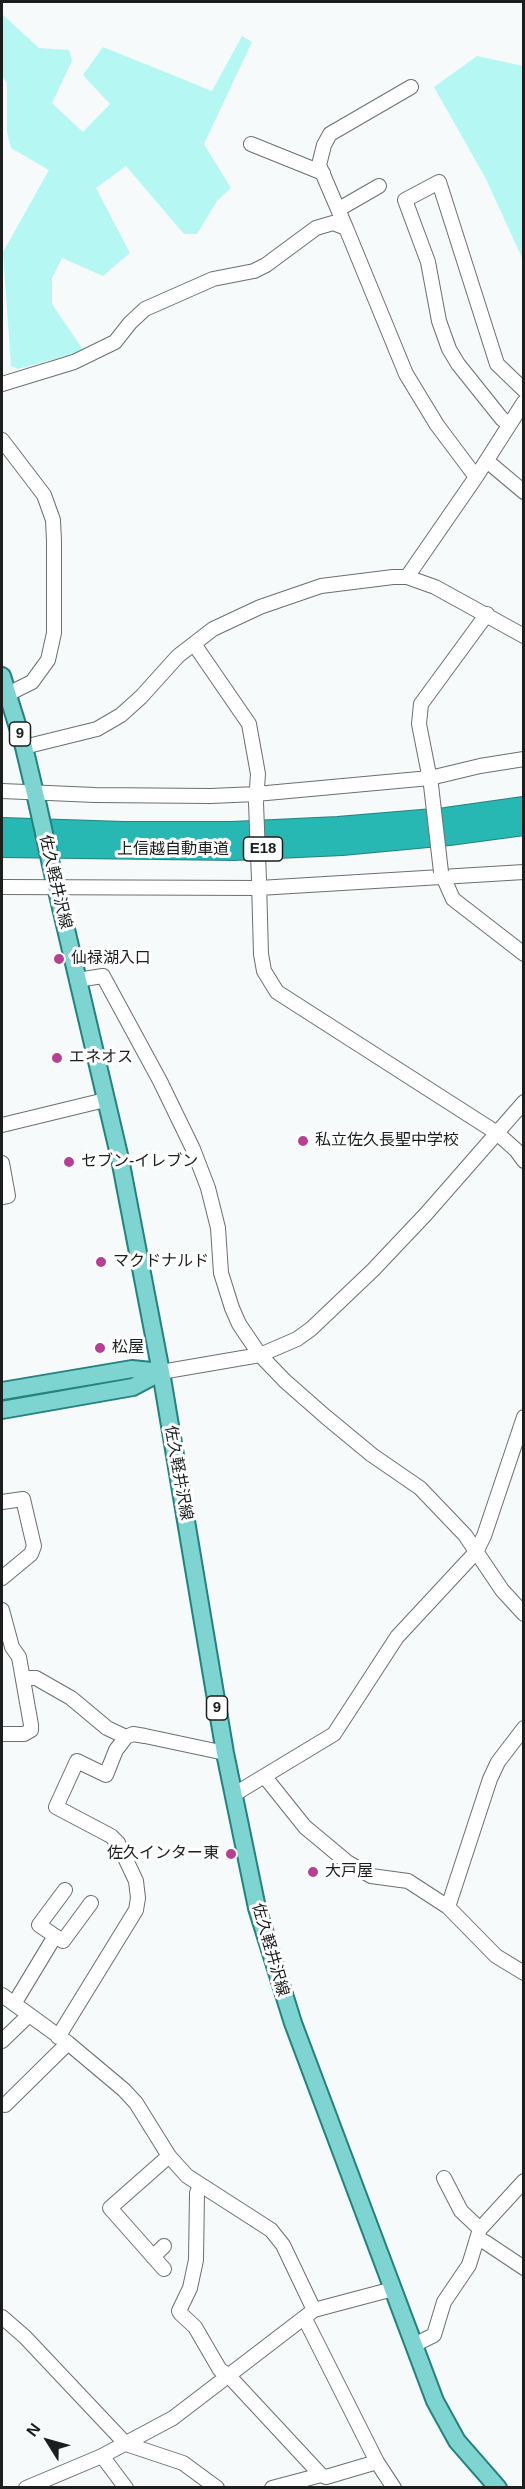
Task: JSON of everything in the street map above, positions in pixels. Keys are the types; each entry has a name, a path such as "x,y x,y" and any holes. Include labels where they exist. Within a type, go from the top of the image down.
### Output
{"highway":[{"name":"上信越自動車道","path":"2,828 124,832 232,832 446,818 524,807"},
{"name":"上信越自動車道","path":"2,847 234,850 342,845 449,836 524,825"},
{"path":"2,856 126,850"}],"main road":[{"name":"佐久軽井沢線","path":"2,676 24,747 120,1159 161,1372 225,1753 255,1899 276,1975 435,2401 458,2441 498,2487"},
{"path":"2,1391 132,1369 161,1372"},
{"path":"2,1410 133,1387 161,1372"}],"street":[{"path":"411,87 330,134 324,145 319,165 406,374 437,425 476,477"},
{"path":"251,144 323,173"},
{"path":"510,424 502,419 458,364 449,349 441,328 428,262 405,200 439,183 497,364 524,390"},
{"path":"339,209 379,186"},
{"path":"2,384 84,357 115,342 130,322 145,309 213,279 254,271 266,266 324,224 333,223 346,228"},
{"path":"407,578 487,461 524,402"},
{"path":"2,440 44,495 53,520 54,534 55,603 52,648 39,674 23,688 8,694"},
{"path":"487,461 524,492"},
{"path":"24,747 97,729 121,715 141,698 178,656 213,629 260,607 321,586 393,577 407,578 435,587 488,614 524,636"},
{"path":"488,614 421,704 419,724 430,782 441,875 447,890 458,904 524,954"},
{"path":"194,644 249,724 258,774 256,798 261,954 264,970 277,992 497,1133 516,1150 524,1161"},
{"path":"2,791 36,799 211,796 256,798 430,782 480,766 524,759"},
{"path":"2,887 56,883 259,884 524,872"},
{"path":"77,980 103,976 160,1081 193,1149 208,1188 218,1228 221,1273 232,1308 239,1324 260,1355 285,1382 326,1417 372,1455 420,1488 465,1535 512,1602 524,1614"},
{"path":"2,1125 105,1100"},
{"path":"161,1372 260,1355 297,1339 323,1320 426,1214 524,1102"},
{"path":"2,1163 8,1196 2,1197"},
{"path":"233,1795 334,1734 398,1636 476,1552 484,1536 524,1417"},
{"path":"2,1502 23,1499 34,1546 31,1554 2,1578"},
{"path":"2,1610 7,1648 19,1657 31,1730 24,1734 2,1734"},
{"path":"24,1678 36,1678 71,1698 107,1728 126,1737"},
{"path":"448,1907 490,1779 498,1762 524,1728"},
{"path":"5,2105 63,2040 136,1910 138,1898 136,1881 118,1843 111,1836 56,1807 78,1761 106,1775 116,1750 126,1737 133,1734 225,1753"},
{"path":"265,1777 305,1827 347,1862 371,1876 408,1881 448,1907 496,1956 524,1973"},
{"path":"65,1890 39,1926 63,1941 90,1903"},
{"path":"14,2004 55,1936"},
{"path":"2,1995 63,2040 124,2090 136,2103 169,2156 187,2176 264,2224 277,2237 309,2314 377,2462 394,2487"},
{"path":"2,2041 29,2015"},
{"path":"164,2269 110,2208 169,2156"},
{"path":"444,2178 461,2211 485,2242 524,2268"},
{"path":"414,2345 434,2335 444,2302 469,2265 479,2235 524,2181"},
{"path":"200,2185 197,2193 196,2260 190,2288 179,2311 199,2333 220,2370 228,2375 321,2475 326,2477 377,2462"},
{"path":"153,2257 164,2246"},
{"path":"26,2487 102,2456 173,2418 309,2314 393,2289"},
{"path":"2,2317 25,2337 126,2444 183,2463 212,2486"},
{"path":"102,2456 126,2487"},
{"path":"272,2487 321,2475"}],"shaded area":[{"path":"2,14 39,48 69,50 72,61 52,103 83,132 110,104 83,75 103,47 212,91 242,36 252,42 204,144 231,188 217,201 197,234 184,234 126,166 96,188 130,253 103,276 62,258 52,278 52,304 84,351 18,369 11,366 3,252 49,170 11,148 7,132 7,83 2,76"},
{"path":"477,56 523,66 523,260 486,179 434,87"}],"place":[{"name":"仙禄湖入口","path":"59,959"},
{"name":"エネオス","path":"57,1058"},
{"name":"私立佐久長聖中学校","path":"303,1141"},
{"name":"セブン-イレブン","path":"69,1162"},
{"name":"マクドナルド","path":"101,1262"},
{"name":"松屋","path":"100,1348"},
{"name":"佐久インター東","path":"231,1854"},
{"name":"大戸屋","path":"313,1872"}]}
